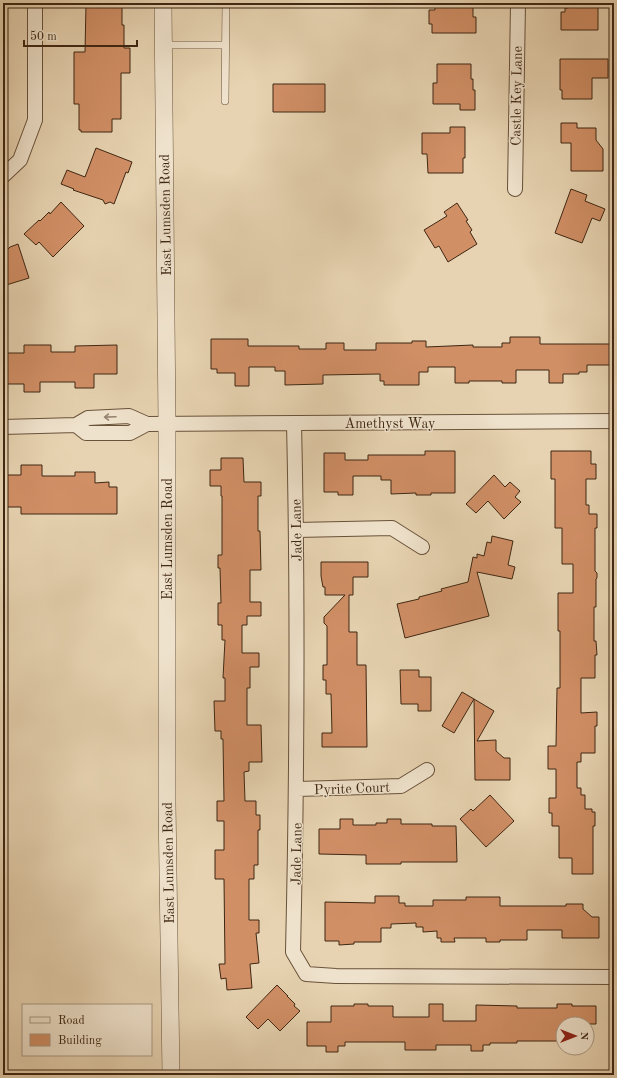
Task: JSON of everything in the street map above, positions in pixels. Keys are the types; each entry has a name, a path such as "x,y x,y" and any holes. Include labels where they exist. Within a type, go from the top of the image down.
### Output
{"street":[{"path":"3,176 20,160 35,120 35,3"},
{"name":"East Lumsden Road","path":"163,3 167,424 167,804 171,1075"},
{"name":"Castle Key Lane","path":"515,189 518,3"},
{"name":"Amethyst Way","path":"3,426 76,425 88,418 129,416 147,424 614,421"},
{"name":"Jade Lane","path":"294,423 297,789 293,952 306,974 344,976 614,977"},
{"path":"296,530 392,528 422,547"},
{"name":"Pyrite Court","path":"297,789 401,786 427,770"}],"lane":[{"path":"225,101 226,3"},
{"path":"163,45 226,45"}],"building":[{"path":"122,3 124,48 130,48 130,73 121,73 121,119 112,119 112,132 81,132 81,130 79,130 79,104 74,104 74,52 85,52 86,4"},
{"path":"435,3 471,3 471,6 473,6 473,17 476,17 476,33 432,33 432,24 429,24 429,10 435,10"},
{"path":"568,3 598,3 598,30 561,30 561,12 565,12 565,8 568,8"},
{"path":"560,59 608,59 608,78 592,78 592,99 562,99 562,90 560,90"},
{"path":"437,64 471,64 471,79 473,79 473,90 475,90 475,110 460,110 460,104 433,104 433,83 437,83"},
{"path":"273,84 325,84 325,112 273,112"},
{"path":"561,123 577,123 577,128 596,128 596,140 603,149 603,171 571,171 571,143 561,143"},
{"path":"450,127 465,127 465,158 463,158 463,173 428,173 427,154 422,154 422,133 450,133"},
{"path":"96,148 132,162 128,173 126,172 114,204 110,202 105,204 103,200 73,190 74,189 61,184 67,170 85,177"},
{"path":"571,189 587,195 585,201 605,209 600,221 592,218 582,243 555,233"},
{"path":"61,202 84,226 53,257 39,242 36,245 24,234 49,212 50,214"},
{"path":"457,203 468,220 466,221 472,230 470,232 477,244 448,262 439,246 435,248 424,230 447,216 444,212"},
{"path":"18,244 29,278 3,286 3,254 10,247"},
{"path":"510,337 540,337 540,344 614,344 614,365 587,365 587,372 579,372 579,374 563,374 563,383 549,383 549,370 516,370 516,383 502,383 502,381 469,381 469,383 455,383 455,367 428,367 428,372 419,372 419,385 384,385 384,381 380,381 380,374 323,375 323,384 285,385 285,371 275,371 275,367 249,367 249,386 235,386 235,373 217,373 217,369 211,369 211,339 248,339 248,346 299,346 299,349 326,349 326,343 344,343 344,350 376,350 376,343 412,343 412,341 426,341 426,347 473,345 473,347 502,347 502,343 510,343"},
{"path":"24,345 51,345 51,352 75,352 75,346 117,345 117,374 94,374 94,388 75,388 75,382 40,382 40,392 24,392 24,384 3,384 3,353 24,353"},
{"path":"425,451 455,451 455,493 431,493 431,495 416,495 416,493 391,494 391,480 381,480 381,476 353,476 353,495 338,495 338,492 324,492 324,453 345,453 345,460 368,460 368,455 425,455"},
{"path":"551,451 591,451 591,464 596,464 596,479 586,479 586,505 589,505 589,514 597,514 597,528 595,528 595,571 597,573 597,578 596,607 594,607 594,641 596,641 597,655 595,655 595,678 581,678 581,713 597,712 597,726 595,726 595,753 581,753 581,762 577,762 577,788 581,788 581,795 585,795 585,809 592,809 592,812 595,812 595,826 593,826 593,874 572,874 572,858 559,858 559,826 552,826 552,813 549,813 549,798 556,798 556,769 548,769 548,746 556,746 557,688 560,688 558,593 573,593 573,564 562,564 562,528 555,528 555,479 551,479"},
{"path":"221,458 243,458 244,482 261,482 261,496 258,496 258,531 260,531 261,570 250,570 250,602 261,602 261,616 247,616 247,625 242,625 242,653 259,653 259,667 250,667 250,688 247,688 247,725 261,725 262,762 249,762 249,771 244,772 245,801 256,801 256,815 260,815 260,830 258,830 258,865 254,865 254,879 249,879 249,920 259,920 259,933 256,933 259,963 250,964 252,988 227,990 226,978 221,979 219,964 225,964 224,879 215,879 215,850 224,850 224,821 217,821 217,801 224,801 223,739 221,739 221,731 215,731 214,701 225,701 225,678 223,678 225,640 222,640 222,625 218,625 218,603 221,603 218,555 222,555 222,496 221,486 210,486 210,470 221,470"},
{"path":"21,465 42,465 42,476 75,476 75,472 95,472 95,483 109,482 109,487 117,487 117,514 21,514 21,507 3,507 3,475 21,475"},
{"path":"494,475 505,487 510,482 520,491 515,497 521,502 504,519 488,501 476,513 466,504"},
{"path":"492,536 513,541 508,565 515,567 512,579 477,572 489,616 405,638 397,604 419,599 419,597 442,591 441,589 468,582 473,557 477,558 477,554 484,556 487,542 491,543"},
{"path":"321,562 368,562 368,577 353,577 353,595 349,595 349,632 357,632 357,665 366,665 367,747 322,747 322,733 332,733 331,694 326,694 326,680 323,680 323,665 327,665 327,626 324,623 324,617 345,595 325,595 325,587 323,587 321,576"},
{"path":"400,670 419,670 419,677 431,677 431,711 418,711 418,704 401,704"},
{"path":"462,692 474,699 454,733 442,726"},
{"path":"474,699 494,711 477,741 496,740 496,751 504,758 510,758 510,780 475,780"},
{"path":"490,795 514,821 486,847 460,819 471,809 473,811"},
{"path":"340,819 353,819 353,825 376,825 376,823 387,823 387,819 401,819 401,824 456,826 457,862 401,862 401,864 366,864 366,855 319,854 319,829 340,829"},
{"path":"375,896 399,896 399,903 405,903 405,906 433,906 433,900 466,900 466,897 500,897 500,906 566,906 566,904 583,904 583,909 592,917 599,917 599,938 562,938 562,930 527,930 527,940 500,940 500,942 486,942 486,938 454,938 455,942 441,942 441,938 437,938 437,931 423,932 423,927 416,927 416,923 391,924 391,928 381,928 381,942 354,942 354,944 339,945 339,941 325,941 325,902 375,903"},
{"path":"277,985 300,1011 280,1031 268,1019 258,1029 246,1017"},
{"path":"354,1004 368,1004 368,1006 393,1006 393,1017 429,1017 429,1004 443,1004 443,1021 476,1021 476,1005 517,1006 517,1008 557,1008 557,1004 572,1004 572,1006 596,1006 596,1024 595,1016 555,1016 555,1041 490,1043 490,1045 483,1045 483,1051 471,1051 471,1045 436,1045 436,1050 405,1050 405,1042 345,1042 345,1046 338,1046 338,1052 326,1052 326,1046 307,1046 307,1022 331,1022 331,1006 354,1006"}]}
